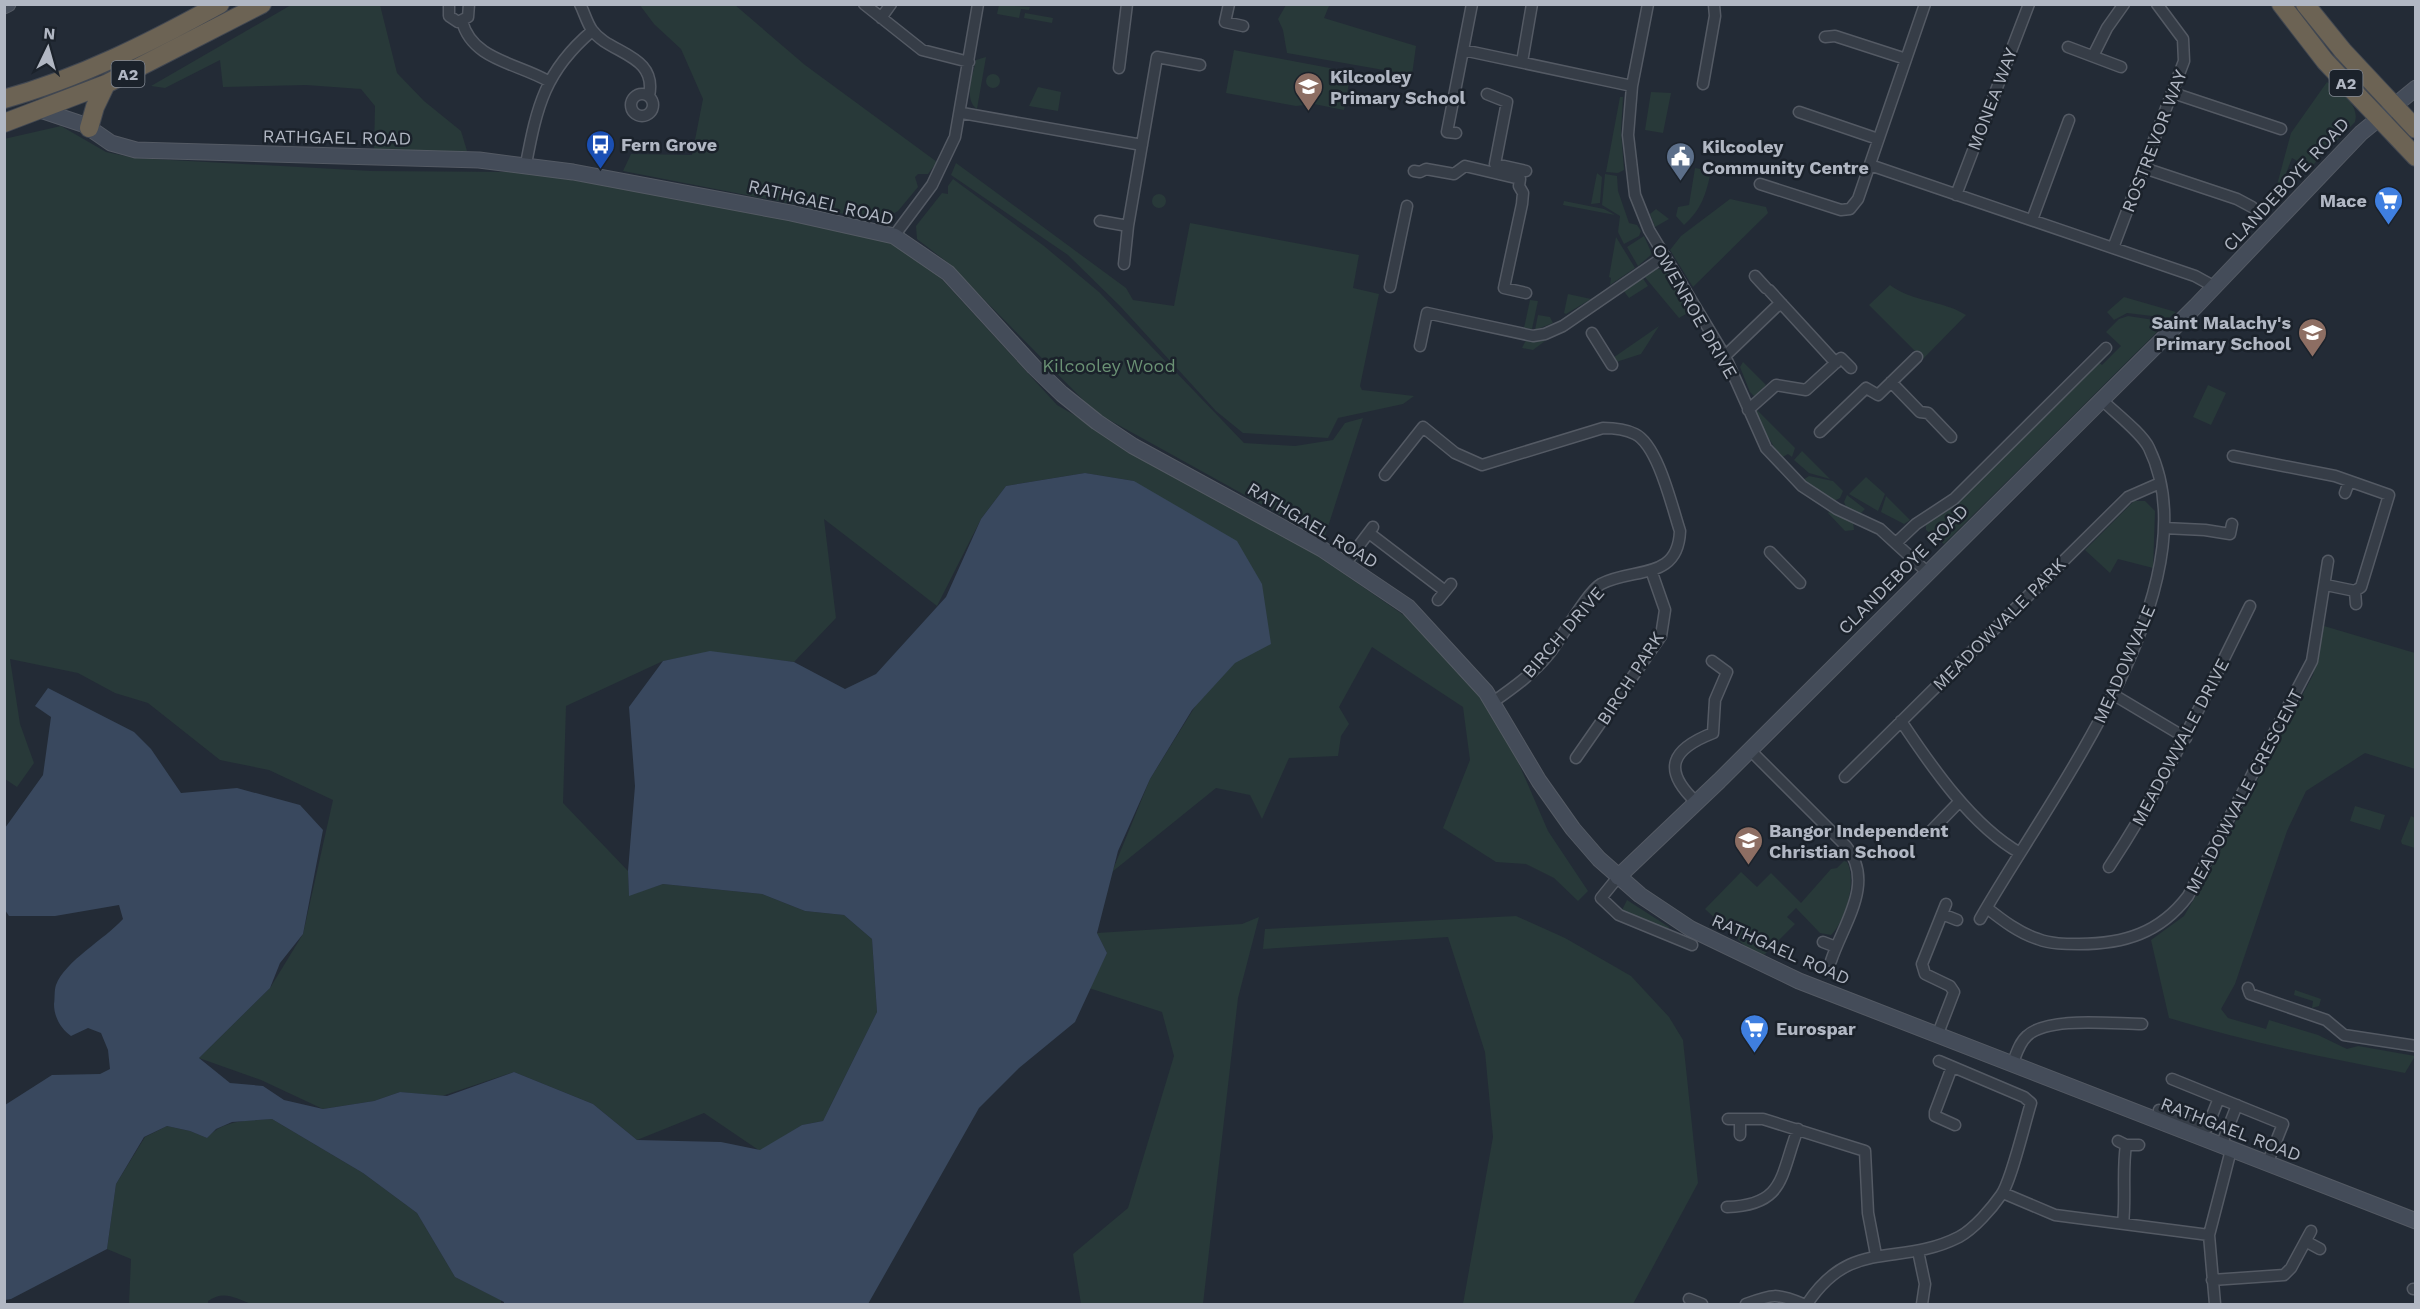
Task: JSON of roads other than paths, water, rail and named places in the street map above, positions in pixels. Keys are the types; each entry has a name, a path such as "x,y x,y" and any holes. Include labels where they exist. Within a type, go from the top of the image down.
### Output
{"highway":[{"name":"A2","path":"4,99 61,82 169,32 220,4"},
{"name":"A2","path":"4,123 43,111 106,84 262,4"},
{"name":"A2","path":"2281,4 2325,61 2386,112 2415,129"},
{"path":"2298,4 2326,45 2415,143"},
{"name":"A2","path":"2305,4 2343,51 2415,157"},
{"path":"87,126 106,84"}],"street":[{"path":"449,4 447,12 451,19 462,21"},
{"path":"462,21 470,14 469,4"},
{"path":"580,4 592,31 639,62 649,77 649,96"},
{"path":"864,4 922,50 969,62"},
{"path":"881,18 891,4"},
{"path":"894,236 928,191 945,163 962,113 978,4"},
{"path":"1119,68 1127,4"},
{"path":"1229,4 1225,22 1243,26"},
{"path":"1456,133 1447,132 1472,4"},
{"path":"1522,62 1532,4"},
{"name":"OWENROE DRIVE","path":"1648,4 1632,86 1628,135 1635,195 1649,230 1725,356 1766,448 1802,486 1829,505 1880,529 1928,572"},
{"path":"1709,4 1719,4"},
{"path":"1760,184 1841,210 1850,209 1858,200 1925,4"},
{"name":"MONEA WAY","path":"1956,195 2029,4"},
{"path":"2093,56 2107,28 2124,4"},
{"name":"ROSTREVOR WAY","path":"2113,248 2173,93 2185,52 2183,39 2157,4"},
{"path":"1703,84 1715,16 1714,5"},
{"path":"462,21 466,36 479,51 522,67 548,81"},
{"path":"526,164 537,107 548,81 575,46 592,31"},
{"path":"1825,37 1835,36 1906,59"},
{"path":"2068,47 2121,67"},
{"path":"1463,50 1632,86"},
{"path":"1124,264 1128,226 1157,57 1200,65"},
{"path":"61,82 87,126"},
{"name":"CLANDEBOYE ROAD","path":"1618,877 1750,750 2215,287 2361,133 2415,88"},
{"path":"2173,93 2281,129"},
{"path":"1487,94 1511,102 1495,164 1526,171"},
{"name":"RATHGAEL ROAD","path":"43,111 87,126 111,143 136,150 467,160 526,164 791,213 894,236 948,273 1034,368 1097,422 1133,446 1280,525 1345,564 1408,607 1493,702 1539,781 1573,829 1618,877 1691,928 1732,951 1799,981 2415,1221"},
{"path":"1799,112 1878,139"},
{"path":"962,113 1142,145"},
{"path":"2032,220 2069,120"},
{"path":"1870,165 2195,276 2215,287"},
{"path":"1414,171 1420,172 1426,169 1454,174 1465,166 1520,179 1519,186 1523,193 1522,204 1504,288 1526,293"},
{"path":"2144,168 2237,199 2252,207"},
{"path":"1390,287 1407,206"},
{"path":"1100,221 1128,226"},
{"path":"1420,346 1426,313 1533,336 1545,334 1563,326 1665,256"},
{"path":"1755,276 1836,363"},
{"path":"1725,356 1776,307 1782,304"},
{"path":"1592,333 1612,365"},
{"path":"1897,542 1916,524 1954,499 2106,348"},
{"path":"1820,432 1866,388 1878,395 1917,357"},
{"path":"1748,410 1776,386 1806,390 1841,358 1851,368"},
{"path":"1891,382 1920,412 1928,413 1950,433"},
{"name":"MEADOWVALE","path":"1980,919 2114,695 2156,591 2163,560 2164,528 2160,483 2149,447 2102,400"},
{"name":"BIRCH DRIVE","path":"1385,475 1423,427 1455,453 1482,465 1603,428 1617,428 1637,434 1652,453 1680,531 1680,542 1673,557 1660,567 1601,585 1547,656 1515,686 1493,702"},
{"path":"2233,456 2335,476 2389,495 2361,587 2355,591 2326,585"},
{"path":"2345,494 2349,482"},
{"name":"MEADOWVALE PARK","path":"1845,777 2128,497 2160,483"},
{"path":"2164,528 2230,534 2232,524"},
{"path":"1345,564 1371,530 1445,591"},
{"path":"1770,552 1800,583"},
{"name":"MEADOWVALE CRESCENT","path":"1987,908 2027,935 2045,941 2073,944 2125,940 2146,933 2174,914 2188,896 2297,694 2312,661 2326,585 2323,566"},
{"name":"BIRCH PARK","path":"1576,758 1661,636 1665,610 1651,570"},
{"path":"2355,591 2356,604"},
{"name":"MEADOWVALE DRIVE","path":"2109,867 2152,799 2186,738 2245,610"},
{"path":"1696,802 1673,785 1681,751 1690,742 1713,733 1714,700 1727,672 1712,662"},
{"path":"2114,695 2186,738"},
{"path":"1901,721 1936,774 1960,801 2020,853"},
{"path":"1583,748 1592,756"},
{"path":"1750,750 1846,846 1857,863 1859,876 1857,897 1831,961"},
{"path":"1929,833 1960,801"},
{"path":"1618,877 1600,898 1619,915 1692,945"},
{"path":"1937,1035 1954,992 1950,986 1925,974 1922,964 1944,909 1957,920"},
{"path":"1823,942 1836,947"},
{"path":"2248,988 2250,994 2326,1020 2344,1035 2415,1046"},
{"path":"2012,1065 2023,1040 2040,1027 2065,1024 2142,1024"},
{"path":"1808,1305 1821,1283 1841,1268 1876,1255 1918,1251 1961,1236 2003,1193 2031,1103 2024,1097 1939,1061"},
{"path":"1952,1067 1931,1120 1955,1125"},
{"path":"2172,1078 2283,1124 2267,1164"},
{"path":"2159,1110 2207,1128 2219,1098"},
{"path":"2215,1305 2209,1235 2236,1105"},
{"path":"1728,1119 1763,1119 1865,1151 1868,1160 1868,1213 1876,1255"},
{"path":"1740,1120 1740,1135"},
{"path":"1727,1207 1744,1207 1761,1202 1778,1187 1798,1129"},
{"path":"2123,1224 2126,1200 2122,1143 2139,1145"},
{"path":"2003,1193 2055,1215 2209,1235"},
{"path":"1744,1207 1744,1219"},
{"path":"2212,1280 2284,1275 2291,1269 2311,1231"},
{"path":"2307,1242 2320,1248"},
{"path":"1918,1251 1925,1284 1922,1305"},
{"path":"1696,1302 1703,1291"},
{"path":"1746,1305 1771,1295 1782,1296 1803,1305"}],"water":[{"path":"1085,473 1134,481 1237,541 1262,584 1271,644 1235,663 1192,710 1150,779 1118,851 1097,933 1107,953 1075,1022 1019,1068 979,1108 868,1304 504,1304 455,1277 417,1213 363,1173 272,1119 232,1122 216,1129 207,1138 190,1131 167,1126 144,1137 116,1184 107,1249 5,1300 5,1105 52,1075 100,1074 110,1069 108,1050 101,1033 88,1028 71,1036 61,1026 54,1009 55,992 56,985 68,967 123,919 119,905 55,916 9,916 5,910 5,828 43,775 51,717 35,706 48,688 134,732 151,749 181,793 237,788 300,805 323,830 303,934 280,963 270,988 199,1058 230,1083 263,1086 284,1100 323,1109 374,1101 400,1092 447,1096 514,1072 593,1104 637,1140 721,1142 760,1150 802,1125 823,1121 877,1012 872,939 844,915 805,911 762,894 663,884 629,896 628,871 635,786 629,707 663,661 710,651 794,662 845,689 876,674 946,597 981,519 1006,486"}],"place":[{"name":"Kilcooley Primary School","path":"1309,112"},
{"name":"Fern Grove","path":"600,170"},
{"name":"Kilcooley Community Centre","path":"1681,182"},
{"name":"Mace","path":"2388,226"},
{"name":"Saint Malachy's Primary School","path":"2312,358"},
{"name":"Bangor Independent Christian School","path":"1748,866"},
{"name":"Eurospar","path":"1755,1054"}],"park label":[{"name":"Kilcooley Wood","path":"1109,365"}]}
